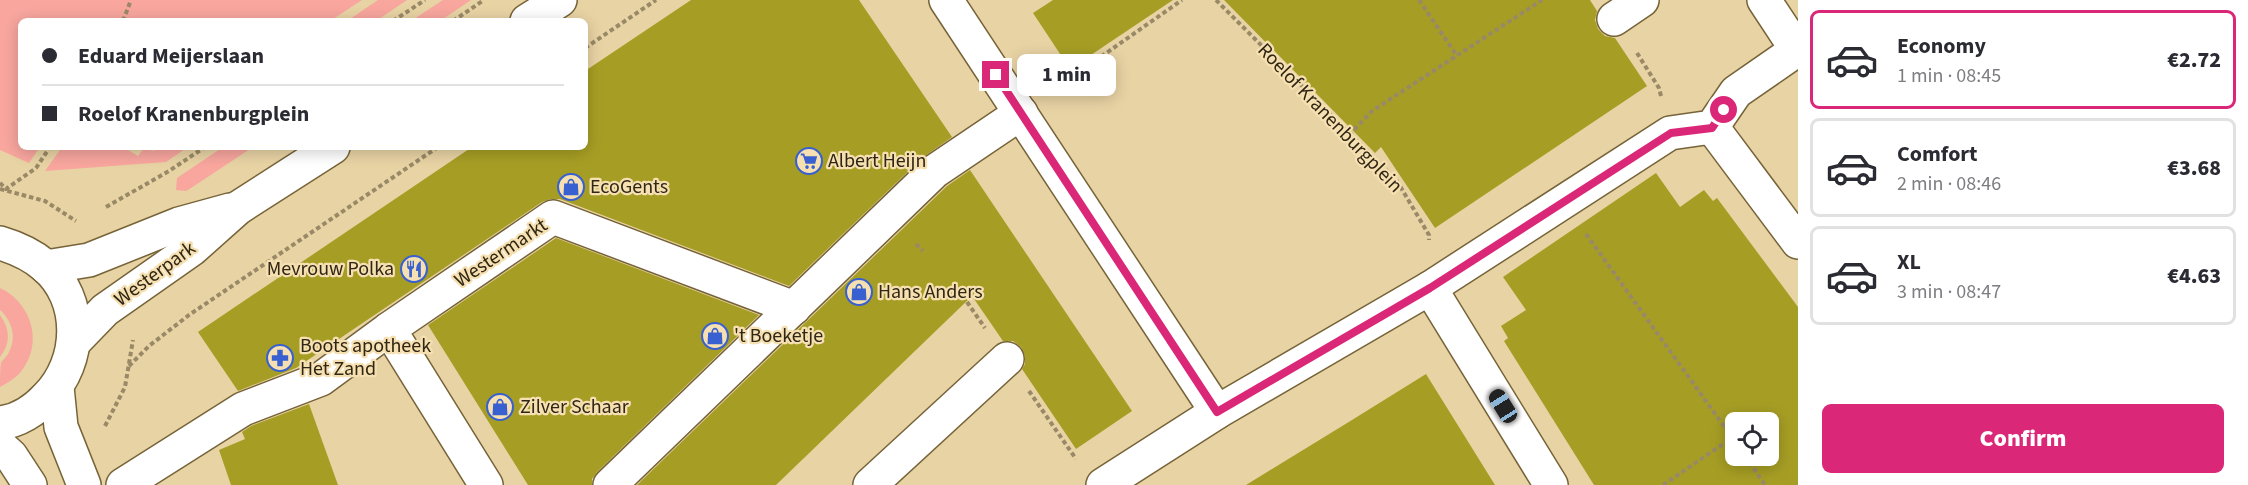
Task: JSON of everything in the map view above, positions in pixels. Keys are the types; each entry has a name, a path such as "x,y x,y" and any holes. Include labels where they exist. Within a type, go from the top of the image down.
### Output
{"street":[{"path":"532,18 560,0"},
{"path":"946,0 1217,412"},
{"path":"1614,19 1642,0"},
{"path":"1103,485 1217,412 1430,288 1671,133 1712,128 1736,92 1798,50 1764,0"},
{"path":"610,485 936,171 1021,113"},
{"path":"1712,128 1798,242"},
{"name":"Westerpark","path":"74,342 105,310 192,249 238,208 328,150"},
{"name":"Westerpark","path":"46,267 89,260 179,224 238,208"},
{"name":"Westermarkt","path":"389,329 553,217 794,308"},
{"path":"0,243 24,251 46,267 63,288 73,314 74,342 69,365 57,387 36,409 8,422 0,423"},
{"path":"1430,288 1551,485"},
{"path":"123,485 243,409 321,379 389,329 486,485"},
{"path":"870,485 1007,359"},
{"path":"57,387 61,427 84,485"},
{"path":"0,446 11,456 30,485"}],"path":[{"path":"124,18 131,0"},
{"path":"398,18 425,0"},
{"path":"457,18 484,0"},
{"path":"588,46 656,0"},
{"path":"1021,113 1182,0"},
{"name":"Roelof Kranenburgplein","path":"1216,0 1397,181 1429,235 1430,288"},
{"path":"1419,0 1456,56"},
{"path":"1349,135 1372,111 1542,0"},
{"path":"1614,19 1659,88 1671,133"},
{"path":"0,183 6,189 36,168 48,150"},
{"path":"99,211 200,150"},
{"path":"129,367 149,346 189,315 434,150"},
{"path":"1565,203 1725,428"},
{"path":"1663,485 1725,443"},
{"path":"1752,466 1766,485"}],"shaded area":[{"path":"0,0 362,0 335,18 18,18 18,150 38,150 29,163 0,150"},
{"path":"378,0 407,0 380,18 351,18"},
{"path":"443,0 471,0 444,18 416,18"},
{"path":"60,150 128,150 138,156 142,150 184,150 166,162 45,171"},
{"path":"219,150 248,150 186,191 176,190 177,178"},
{"path":"0,288 11,295 27,314 33,338 32,350 27,363 17,376 0,387 1,363 8,354 13,335 8,319 0,310"},
{"path":"0,315 8,336 4,352 0,357"}],"building":[{"path":"691,0 859,0 952,137 922,158 789,286 560,199 550,199 542,202 296,368 238,391 198,332 468,150 588,150 588,69"},
{"path":"1053,0 1173,0 1070,69 1033,13"},
{"path":"1224,0 1590,0 1597,11 1595,20 1598,29 1605,36 1615,38 1647,86 1435,228 1381,147 1375,153"},
{"path":"970,170 1132,411 1076,449 1022,369 1025,356 1021,347 1013,341 1003,341 972,296 776,485 637,485 947,186"},
{"path":"1656,173 1680,207 1704,190 1713,201 1717,198 1798,307 1798,485 1594,485 1504,341 1508,338 1501,326 1526,310 1503,277"},
{"path":"556,238 759,315 597,472 592,479 592,485 528,485 428,325"},
{"path":"1426,374 1495,485 1246,485 1352,420"},
{"path":"309,404 338,485 231,485 219,450 245,439 242,432 251,426"}],"place":[{"name":"Albert Heijn","path":"809,161"},
{"name":"EcoGents","path":"571,187"},
{"name":"Mevrouw Polka","path":"414,269"},
{"name":"Hans Anders","path":"859,292"},
{"name":"'t Boeketje","path":"715,336"},
{"name":"Boots apotheek Het Zand","path":"280,358"},
{"name":"Zilver Schaar","path":"500,407"}],"route":[{"path":"996,75 1217,412 1430,288 1671,133 1712,128 1724,110"}]}
